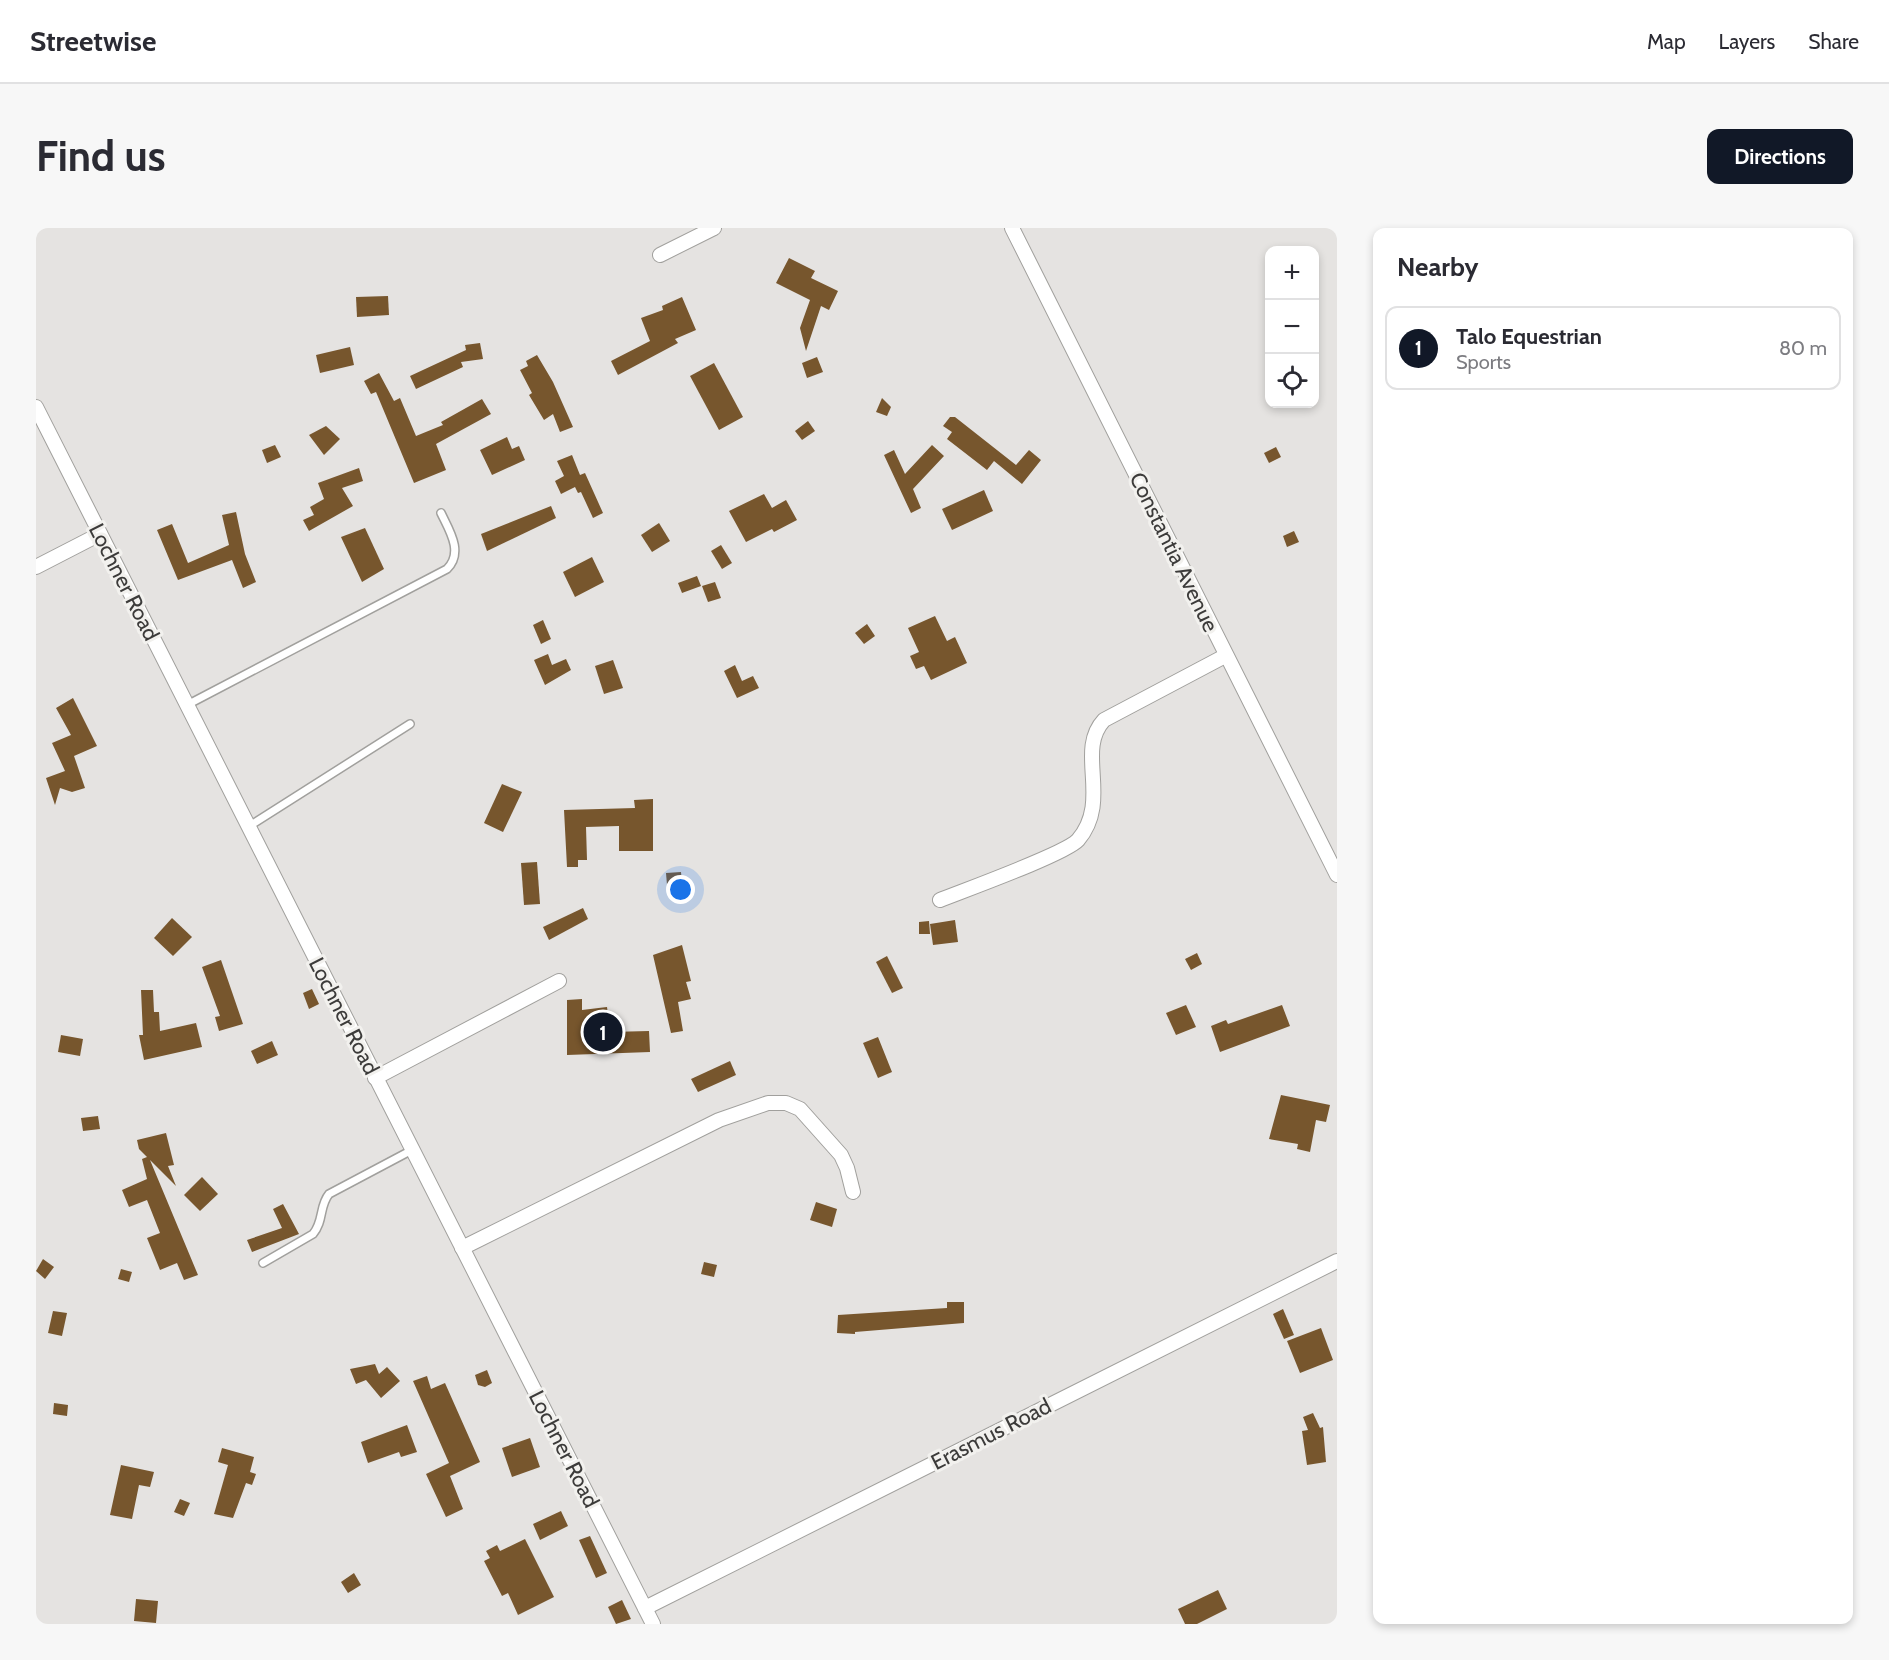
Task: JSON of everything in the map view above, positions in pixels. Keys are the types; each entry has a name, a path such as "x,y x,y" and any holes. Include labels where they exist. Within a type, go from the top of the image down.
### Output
{"street":[{"path":"660,255 714,228"},
{"name":"Constantia Avenue","path":"1012,228 1337,875"},
{"name":"Lochner Road","path":"36,407 653,1624"},
{"path":"36,567 100,534"},
{"path":"940,900 1074,844 1094,810 1092,749 1097,727 1104,720 1225,656"},
{"path":"375,1078 560,981"},
{"path":"462,1248 719,1120 768,1103 786,1103 800,1109 841,1155 848,1168 853,1192"},
{"name":"Erasmus Road","path":"645,1608 1337,1261"}],"lane":[{"path":"187,705 447,569 453,561 455,546 441,513"},
{"path":"248,827 410,724"},
{"path":"263,1263 313,1234 320,1226 324,1199 328,1194 412,1150"}],"building":[{"path":"789,258 815,271 811,278 838,291 829,310 821,306 806,351 800,328 810,300 776,283"},
{"path":"388,296 389,315 357,317 356,297"},
{"path":"682,297 696,330 675,339 678,343 618,375 611,361 650,341 641,318 663,310 662,306"},
{"path":"480,343 483,359 461,362 463,367 416,389 410,376 466,350 465,345"},
{"path":"350,347 354,365 320,373 316,355"},
{"path":"537,355 553,382 573,427 560,432 553,414 544,420 529,395 532,393 520,370 528,366 526,361"},
{"path":"817,357 823,372 807,378 802,363"},
{"path":"714,363 743,417 719,430 690,376"},
{"path":"379,373 394,401 400,398 416,436 443,425 441,422 482,399 491,414 436,444 446,470 414,483 376,392 371,394 364,381"},
{"path":"882,398 891,407 887,416 876,412"},
{"path":"950,417 955,417 1016,465 1029,450 1041,460 1022,484 994,461 987,470 947,439 952,432 943,426"},
{"path":"808,421 815,431 802,440 795,431"},
{"path":"326,426 340,439 324,455 309,435"},
{"path":"507,437 512,449 519,446 525,460 492,475 480,450"},
{"path":"275,445 281,457 267,463 262,450"},
{"path":"932,445 944,456 913,489 921,508 911,513 884,455 894,450 905,474"},
{"path":"1276,447 1281,457 1269,463 1264,453"},
{"path":"572,455 580,475 585,473 603,513 593,518 581,492 578,493 575,487 561,494 555,481 564,476 557,461"},
{"path":"359,468 363,481 342,488 353,506 309,531 303,520 314,515 310,507 324,499 318,483"},
{"path":"984,490 993,511 952,530 942,509"},
{"path":"764,494 772,508 786,500 797,520 774,532 772,529 746,542 729,511"},
{"path":"551,506 556,518 487,551 481,534"},
{"path":"236,512 245,554 256,582 243,588 232,560 178,580 157,530 172,524 188,563 229,545 222,515"},
{"path":"659,523 670,541 652,552 641,535"},
{"path":"365,528 384,569 362,582 341,537"},
{"path":"1294,531 1299,542 1287,547 1283,536"},
{"path":"721,545 732,563 722,569 711,551"},
{"path":"592,557 604,582 575,597 563,572"},
{"path":"697,576 701,586 682,593 678,583"},
{"path":"715,582 721,598 708,602 702,586"},
{"path":"935,616 947,641 955,637 967,663 931,680 924,666 916,669 910,656 919,652 908,628"},
{"path":"543,620 551,639 541,644 533,625"},
{"path":"867,624 875,636 864,644 855,633"},
{"path":"548,654 552,665 566,659 571,670 545,685 534,660"},
{"path":"613,660 623,688 604,694 595,666"},
{"path":"735,665 742,681 753,676 759,688 737,698 724,671"},
{"path":"73,698 97,746 74,756 85,788 72,792 60,788 55,805 46,778 65,771 52,743 71,735 56,708"},
{"path":"502,784 522,792 503,832 484,823"},
{"path":"653,799 653,851 619,851 619,826 586,827 587,860 578,860 578,867 567,867 564,810 635,808 634,800"},
{"path":"537,862 540,904 524,905 521,863"},
{"path":"681,872 682,884 667,885 666,873"},
{"path":"583,908 588,919 549,940 543,927"},
{"path":"172,918 192,937 173,956 154,938"},
{"path":"955,920 958,942 933,945 930,924"},
{"path":"929,921 930,934 919,934 919,922"},
{"path":"682,945 691,981 686,982 691,999 678,1002 683,1031 671,1033 653,955"},
{"path":"1197,953 1202,964 1191,970 1185,959"},
{"path":"887,956 903,988 892,993 876,962"},
{"path":"221,960 243,1024 219,1031 215,1017 220,1016 202,967"},
{"path":"312,989 319,1004 309,1009 303,993"},
{"path":"141,990 153,990 154,1012 159,1012 160,1031 196,1023 202,1047 144,1060 139,1035 143,1035"},
{"path":"582,999 582,1010 607,1007 610,1032 649,1031 650,1052 567,1055 567,1000"},
{"path":"1186,1005 1196,1027 1176,1035 1166,1013"},
{"path":"1282,1005 1290,1026 1220,1052 1211,1026 1226,1020 1228,1024"},
{"path":"61,1035 83,1039 80,1056 58,1052"},
{"path":"878,1037 892,1072 878,1078 863,1043"},
{"path":"272,1041 278,1055 257,1064 251,1051"},
{"path":"730,1061 736,1075 698,1092 691,1079"},
{"path":"1281,1095 1330,1105 1326,1122 1316,1120 1310,1152 1297,1149 1298,1144 1269,1139"},
{"path":"98,1116 100,1129 83,1131 81,1118"},
{"path":"166,1133 174,1165 168,1166 176,1186 150,1160 198,1275 184,1280 177,1263 160,1270 147,1238 160,1233 147,1200 129,1207 122,1190 147,1179 142,1159 147,1157 139,1149 137,1140"},
{"path":"202,1177 218,1194 200,1211 184,1195"},
{"path":"816,1202 837,1209 832,1227 810,1220"},
{"path":"283,1204 299,1234 252,1252 247,1240 282,1228 273,1209"},
{"path":"43,1259 54,1267 45,1279 36,1271"},
{"path":"704,1262 717,1265 714,1277 701,1274"},
{"path":"121,1269 132,1272 129,1282 118,1279"},
{"path":"947,1302 964,1302 964,1323 855,1332 855,1334 837,1333 838,1315 947,1308"},
{"path":"1283,1309 1294,1335 1284,1339 1273,1314"},
{"path":"53,1311 67,1313 62,1336 48,1333"},
{"path":"1321,1328 1333,1360 1300,1373 1287,1341"},
{"path":"375,1364 379,1374 387,1367 400,1381 381,1398 366,1380 356,1384 350,1369"},
{"path":"487,1370 492,1383 485,1387 478,1385 475,1375"},
{"path":"427,1376 431,1389 445,1383 480,1462 450,1476 463,1509 446,1517 426,1474 449,1463 413,1381"},
{"path":"54,1403 68,1405 67,1416 53,1414"},
{"path":"1313,1413 1320,1428 1323,1427 1326,1462 1307,1465 1302,1431 1308,1430 1303,1417"},
{"path":"407,1425 417,1452 401,1457 399,1452 368,1463 361,1442"},
{"path":"530,1438 540,1467 512,1477 502,1448"},
{"path":"222,1448 254,1457 250,1472 256,1474 252,1485 246,1483 233,1518 214,1514 228,1465 218,1462"},
{"path":"121,1465 154,1472 150,1487 139,1485 132,1519 110,1515"},
{"path":"180,1499 190,1503 184,1516 174,1512"},
{"path":"561,1511 568,1526 540,1540 533,1524"},
{"path":"590,1536 607,1573 596,1578 579,1540"},
{"path":"525,1539 554,1597 518,1615 508,1593 502,1596 484,1561 490,1558 486,1551 497,1545 500,1551"},
{"path":"354,1573 361,1585 348,1593 341,1582"},
{"path":"1218,1590 1227,1609 1197,1624 1185,1624 1178,1609"},
{"path":"136,1599 158,1601 156,1623 134,1621"},
{"path":"622,1600 631,1619 616,1624 608,1607"}],"place":[{"name":"Talo Equestrian","path":"603,1032"}]}
